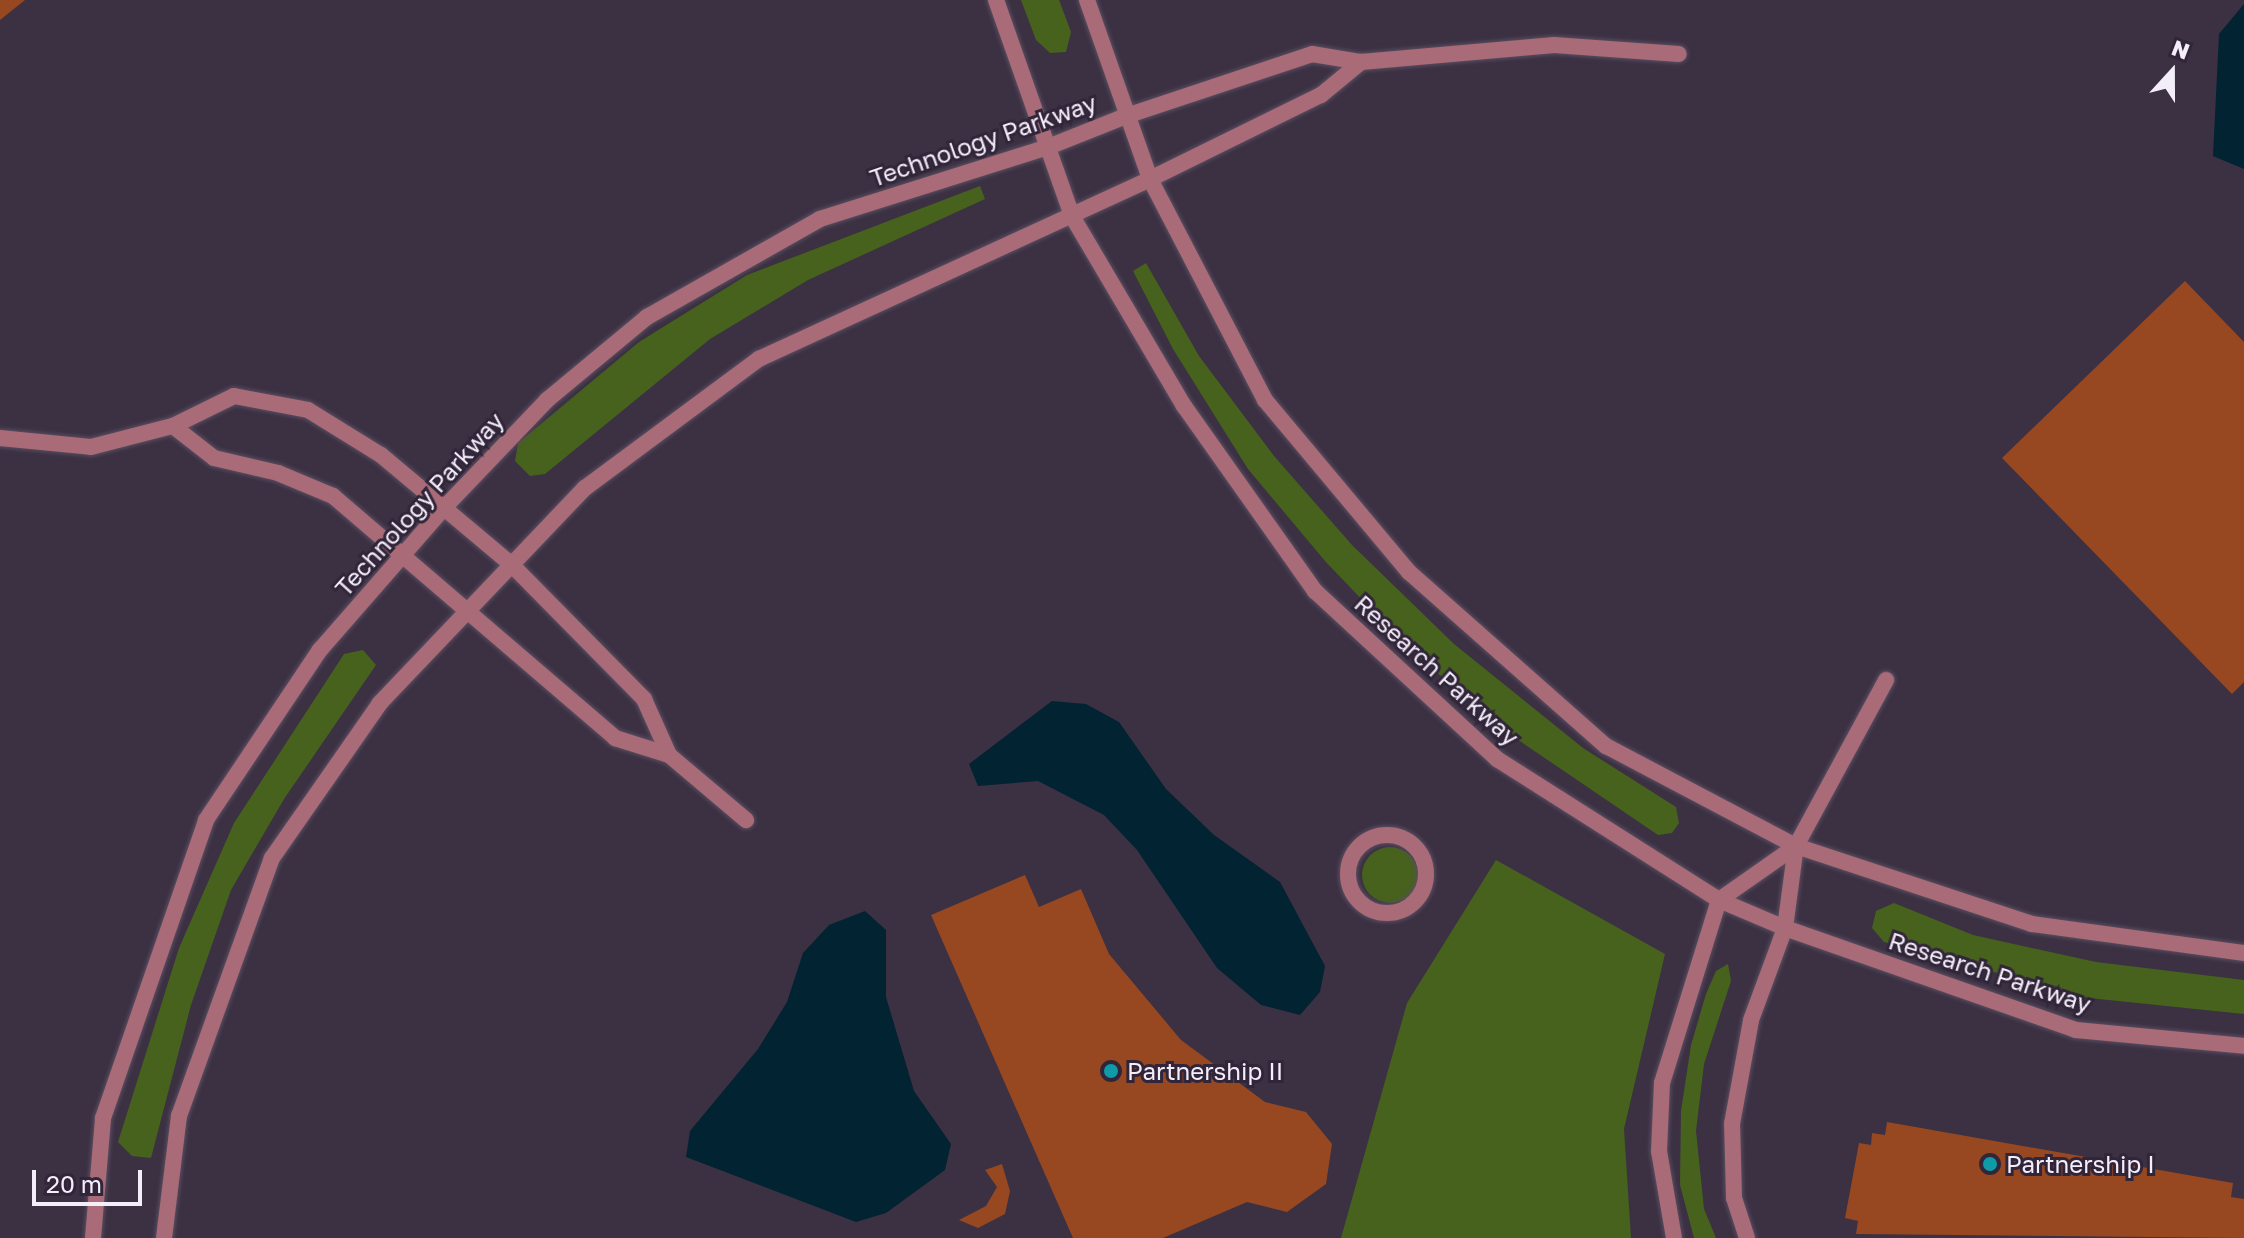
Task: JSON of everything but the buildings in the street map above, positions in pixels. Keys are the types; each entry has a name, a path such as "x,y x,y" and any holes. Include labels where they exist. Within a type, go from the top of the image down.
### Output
{"street":[{"name":"Research Parkway","path":"996,0 1072,216 1184,406 1315,591 1497,759 1719,900 1785,928 2076,1030 2244,1046"},
{"path":"1087,0 1150,179 1265,400 1409,572 1606,746 1796,846 2032,924 2244,953"},
{"name":"Technology Parkway","path":"93,1238 103,1118 206,820 320,650 443,509 547,400 647,317 820,219 1048,147 1126,116 1312,54 1361,62 1554,45 1679,54"},
{"path":"164,1238 179,1116 272,858 380,703 585,488 759,359 1072,216 1321,95 1361,62"},
{"path":"0,438 91,447 173,426 234,396 308,410 381,455 512,565 644,699 669,755"},
{"path":"173,426 214,458 278,473 333,496 466,614 615,738 669,755 746,820"},
{"path":"1747,1238 1734,1198 1732,1124 1751,1020 1785,928 1796,846 1886,680"},
{"path":"1382,836 1416,848 1423,858 1425,883 1412,905 1387,913 1362,905 1354,895 1348,869 1360,846 1382,836"},
{"path":"1674,1238 1659,1151 1662,1083 1719,900 1796,846"}],"green space":[{"path":"1021,0 1059,0 1071,32 1066,52 1050,53 1036,40"},
{"path":"980,186 985,199 808,280 710,339 545,474 530,476 515,461 518,443 639,342 747,275"},
{"path":"1146,263 1199,356 1274,456 1352,545 1454,644 1583,748 1676,807 1679,823 1672,833 1658,835 1508,733 1408,648 1325,561 1248,469 1173,349 1133,271"},
{"path":"363,650 376,665 284,799 231,890 191,1005 151,1158 132,1156 118,1142 179,948 234,823 344,654"},
{"path":"1390,847 1410,855 1418,875 1410,895 1390,903 1370,895 1362,875 1370,855"},
{"path":"1496,860 1665,954 1624,1129 1631,1238 1341,1238 1407,1003"},
{"path":"1894,903 1973,935 2096,962 2244,980 2244,1014 2089,998 1884,942 1872,928 1876,911"},
{"path":"1728,964 1731,981 1704,1064 1696,1131 1704,1209 1716,1238 1694,1238 1680,1185 1681,1111 1691,1045 1706,994 1716,971"}],"water":[{"path":"2244,4 2244,169 2213,156 2219,34"},
{"path":"1052,701 1086,704 1119,722 1166,789 1214,835 1280,882 1325,966 1320,992 1300,1015 1261,1005 1217,968 1137,850 1104,815 1038,781 978,786 969,764"},
{"path":"865,911 886,930 886,997 914,1091 951,1144 945,1170 886,1213 856,1222 686,1157 690,1131 758,1049 787,1002 803,953 829,925"}],"place":[{"name":"Partnership II","path":"1111,1071"},
{"name":"Partnership I","path":"1990,1164"}]}
